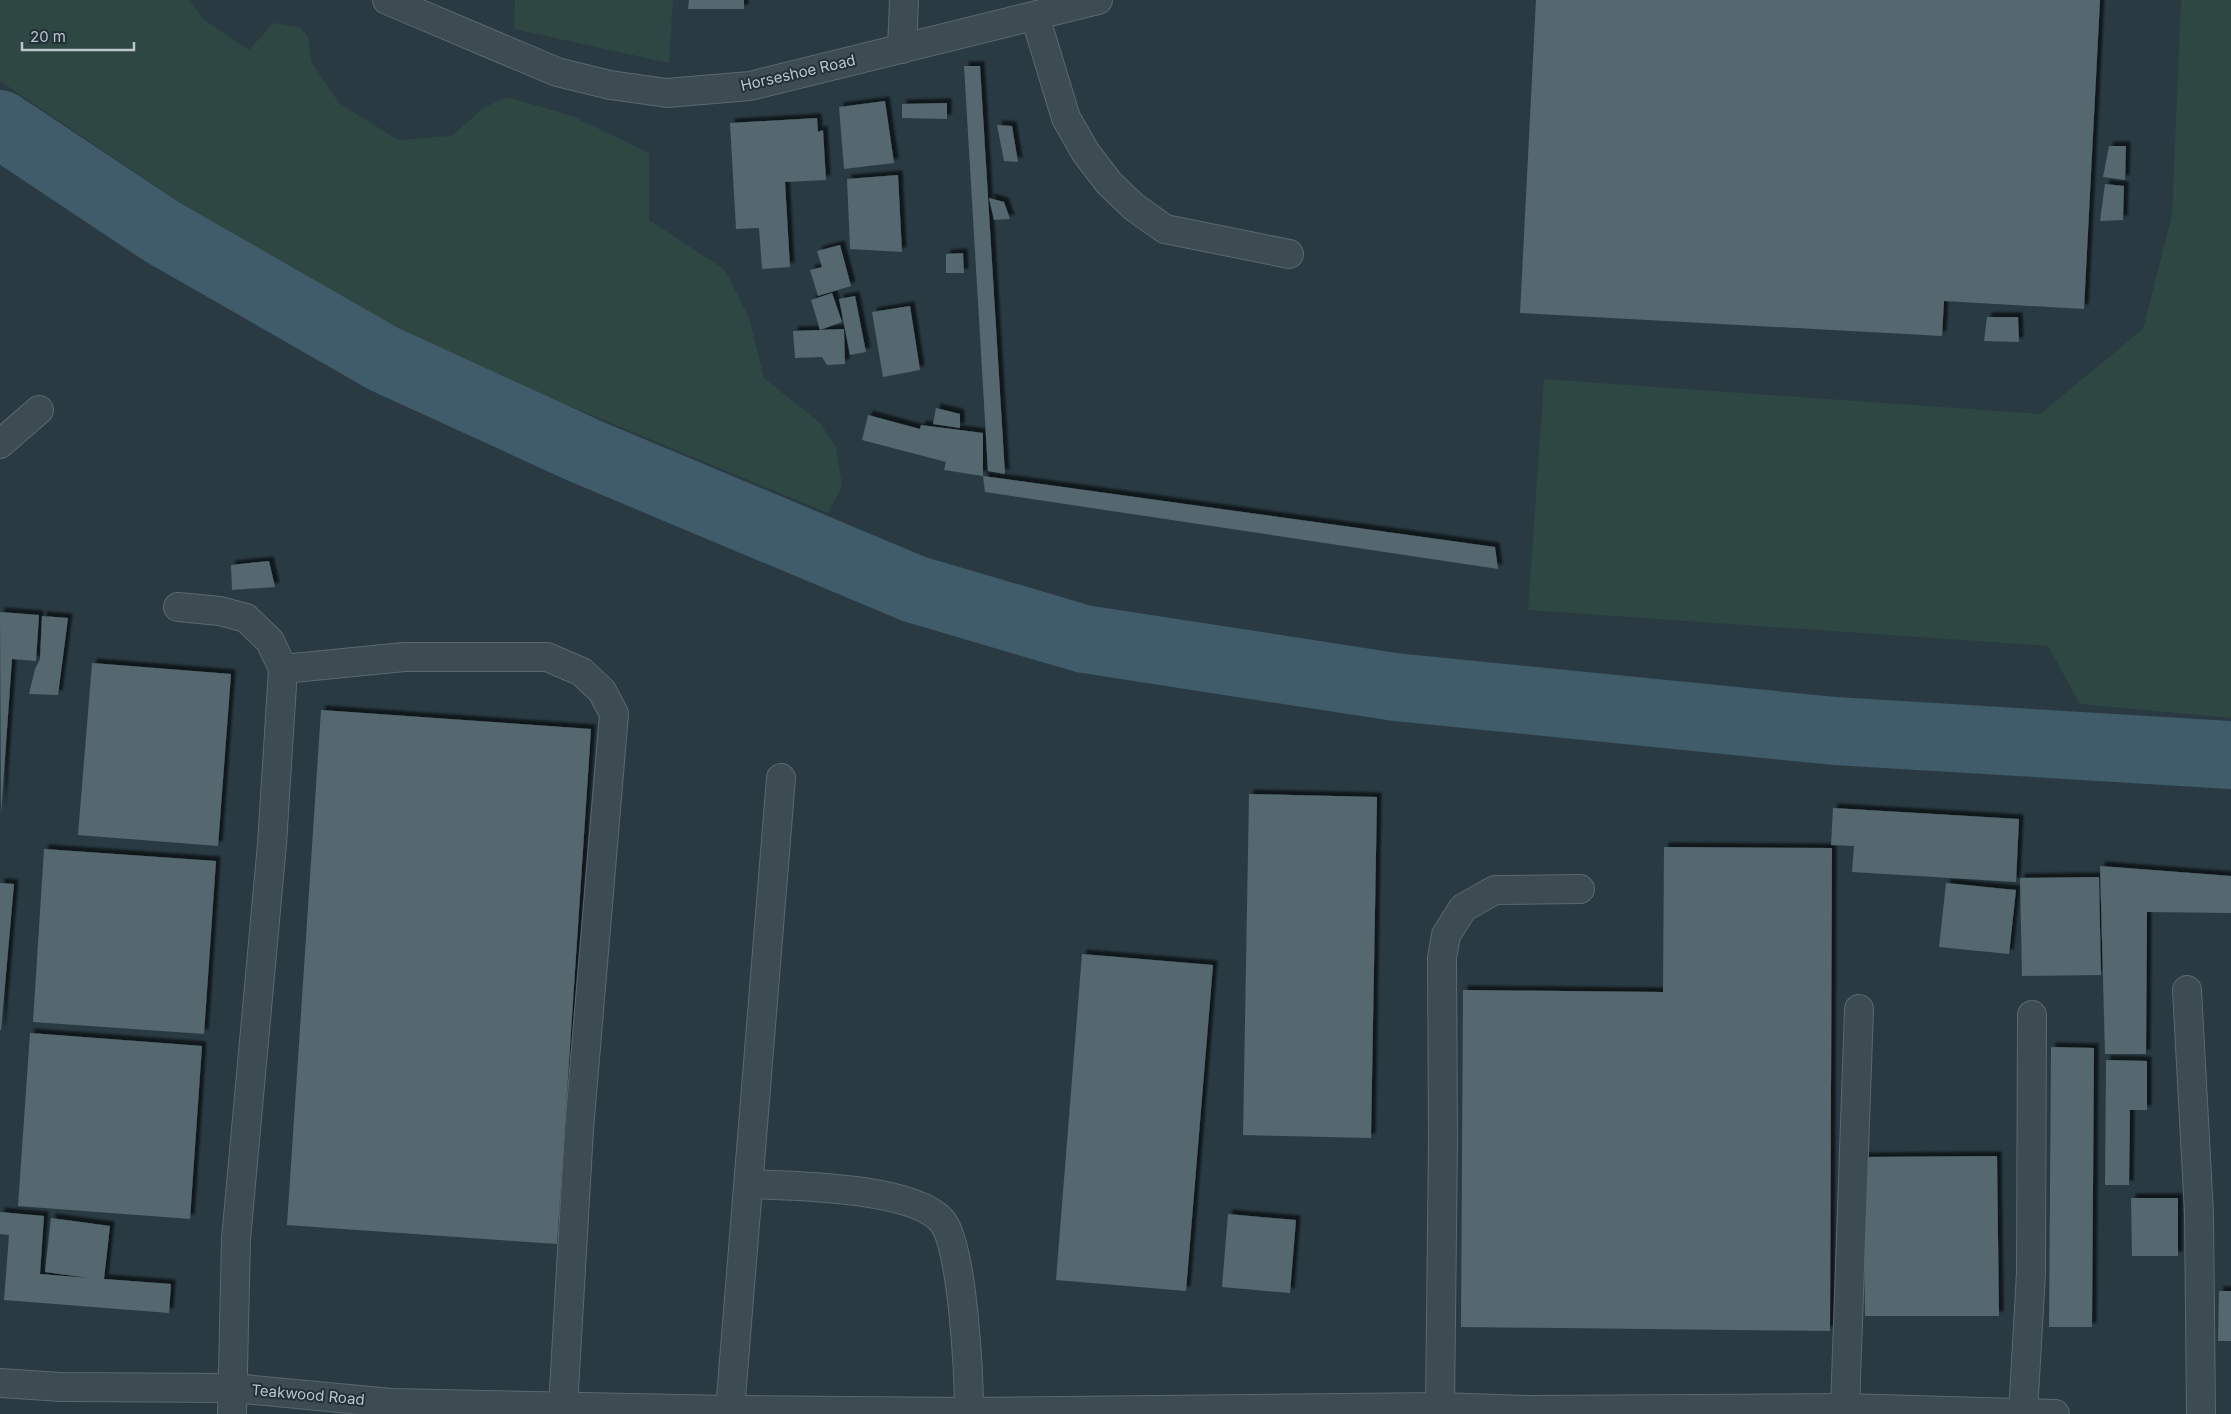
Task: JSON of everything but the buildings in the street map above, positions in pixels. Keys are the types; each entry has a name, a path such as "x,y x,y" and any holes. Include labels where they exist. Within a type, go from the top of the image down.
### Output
{"street":[{"name":"Horseshoe Road","path":"387,0 427,9 557,72 610,85 667,93 750,86 902,50 1082,2"},
{"path":"902,50 904,0"},
{"path":"1035,16 1066,118 1086,153 1109,183 1134,207 1165,229 1289,254"},
{"path":"0,444 39,410"},
{"path":"178,607 220,611 246,618 270,641 283,669 272,844 236,1239 232,1401"},
{"path":"283,669 404,657 547,657 582,672 602,691 614,714 579,1130 563,1407"},
{"path":"730,1410 781,778"},
{"path":"1440,1407 1443,1149 1442,958 1446,935 1463,908 1495,890 1580,888"},
{"path":"2188,990 2199,1212 2201,1414"},
{"path":"1845,1408 1859,1009"},
{"path":"2023,1413 2031,1273 2032,1015"},
{"path":"748,1184 829,1188 898,1199 928,1209 943,1221 952,1237 962,1301 969,1413"},
{"name":"Teakwood Road","path":"0,1383 61,1386 232,1401 730,1410 969,1413 1393,1411 1440,1407 1528,1412 1845,1408 2055,1414"}],"green space":[{"path":"0,0 190,0 203,19 249,50 273,23 299,27 308,36 312,63 339,103 398,140 452,136 483,108 507,97 572,116 649,153 649,220 725,270 749,318 764,378 820,423 836,447 842,486 828,513 434,350 191,210 0,81"},
{"path":"515,0 673,0 669,63 514,29"},
{"path":"2181,0 2231,0 2231,718 2080,704 2048,646 1528,610 1544,379 2040,414 2143,329 2172,215"}],"waterway":[{"path":"0,124 164,233 384,359 585,451 914,589 1084,639 1395,687 1835,731 2231,755"}]}
